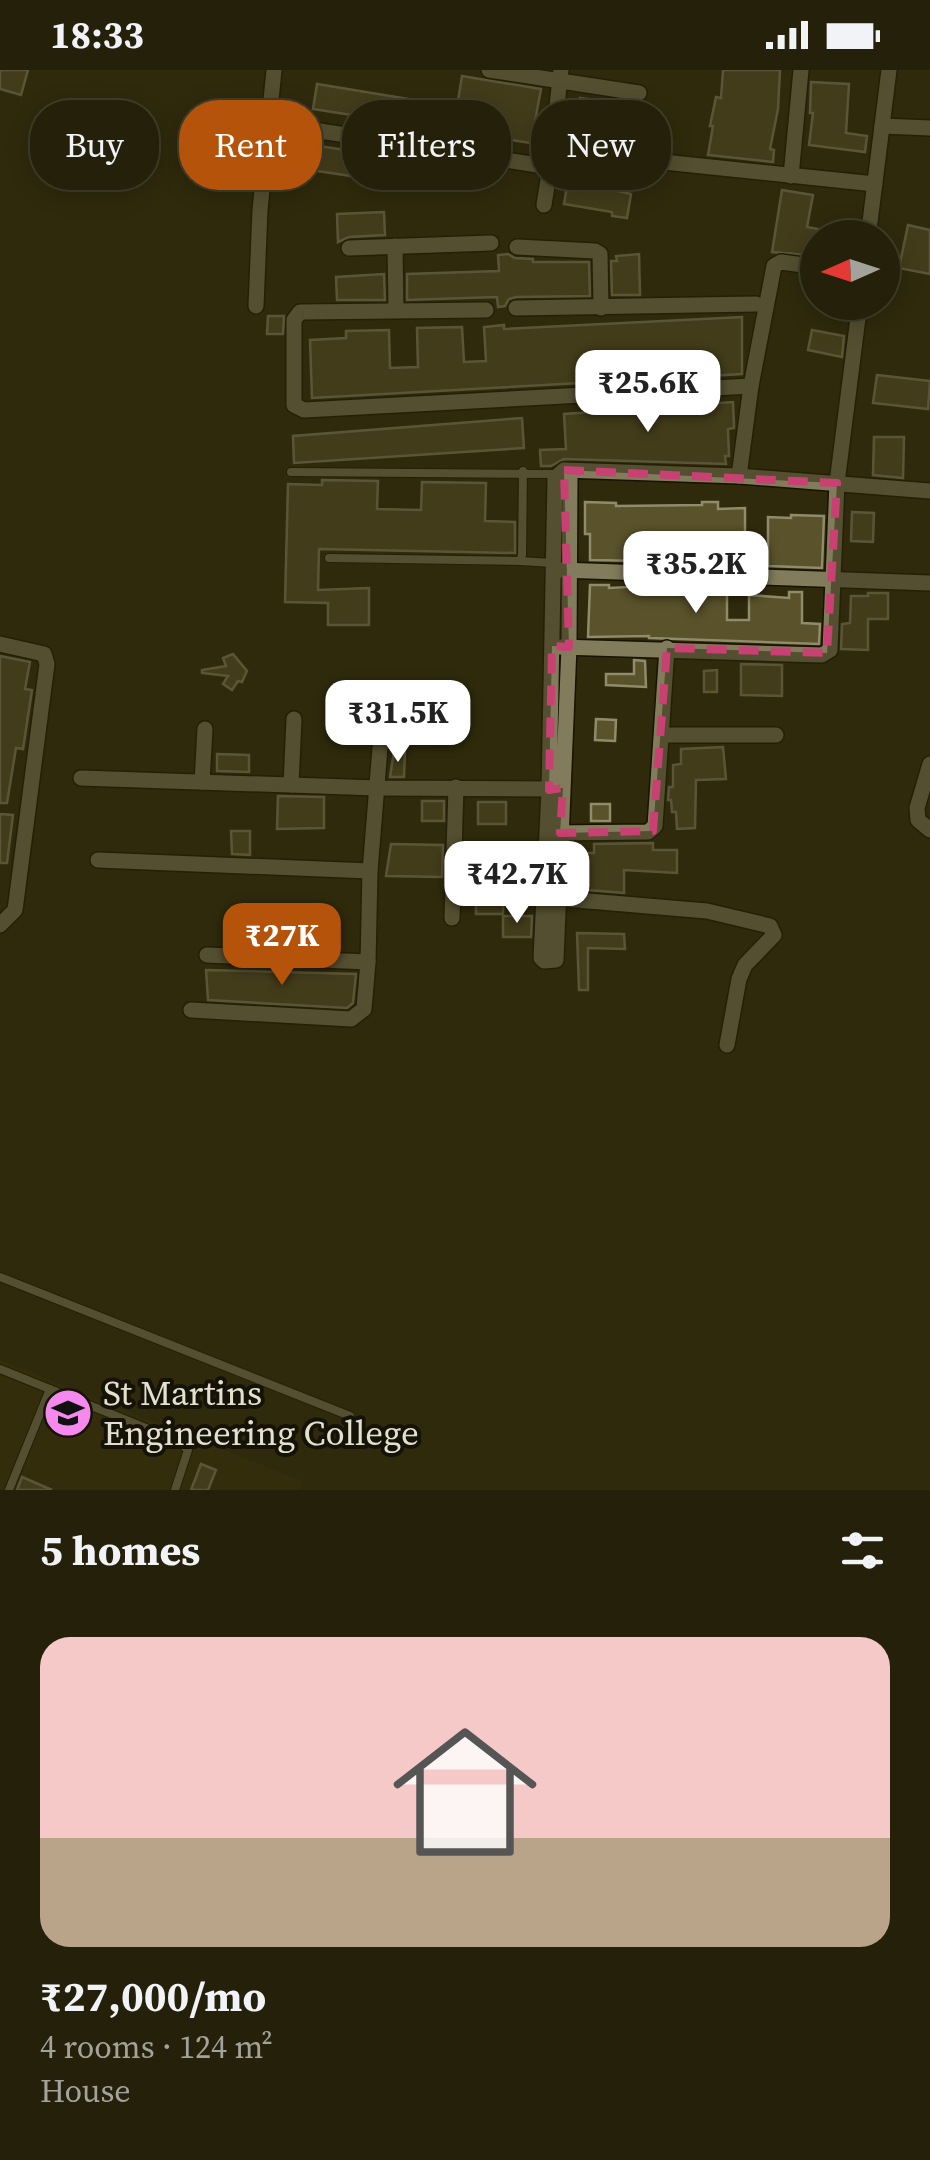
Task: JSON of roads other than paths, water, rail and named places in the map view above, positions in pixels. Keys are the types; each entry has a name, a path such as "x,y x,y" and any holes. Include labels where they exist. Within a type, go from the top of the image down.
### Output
{"street":[{"path":"271,100 274,70"},
{"path":"489,70 560,75 639,94"},
{"path":"790,176 800,70"},
{"path":"870,220 889,70"},
{"path":"557,100 560,75"},
{"path":"882,126 930,128"},
{"path":"322,131 531,164"},
{"path":"671,163 875,184"},
{"path":"256,306 264,190"},
{"path":"544,206 546,190"},
{"path":"349,248 491,243"},
{"path":"395,246 396,308"},
{"path":"516,247 594,250 600,254 601,308"},
{"path":"739,476 762,305 777,263 800,266"},
{"path":"516,308 762,305"},
{"path":"486,310 300,312 294,320 294,405 304,410 751,386"},
{"path":"552,646 827,654 832,645 836,483 858,320"},
{"path":"556,789 552,646 560,474 739,476 930,491"},
{"path":"557,568 930,583"},
{"path":"557,568 569,647 553,833 552,897 733,915 770,926 774,935 745,965 739,979 727,1044"},
{"path":"0,644 44,654 47,664 15,910 0,925"},
{"path":"553,833 652,830 656,822 667,648"},
{"path":"291,785 294,719"},
{"path":"202,782 205,729"},
{"path":"662,735 776,735"},
{"path":"191,1010 356,1018 366,1002 370,870 380,748"},
{"path":"930,764 918,808 918,820 930,830"},
{"path":"80,778 377,788 556,789"},
{"path":"452,918 456,787"},
{"path":"98,860 370,870"},
{"path":"206,955 368,962"}],"lane":[{"path":"520,561 523,471"},
{"path":"291,472 560,474"},
{"path":"329,558 520,561 557,568"},
{"path":"0,1277 350,1416"},
{"path":"0,1370 184,1445 186,1456 175,1490"},
{"path":"9,1490 50,1389"}],"place":[{"name":"St Martins Engineering College","path":"68,1413"}]}
